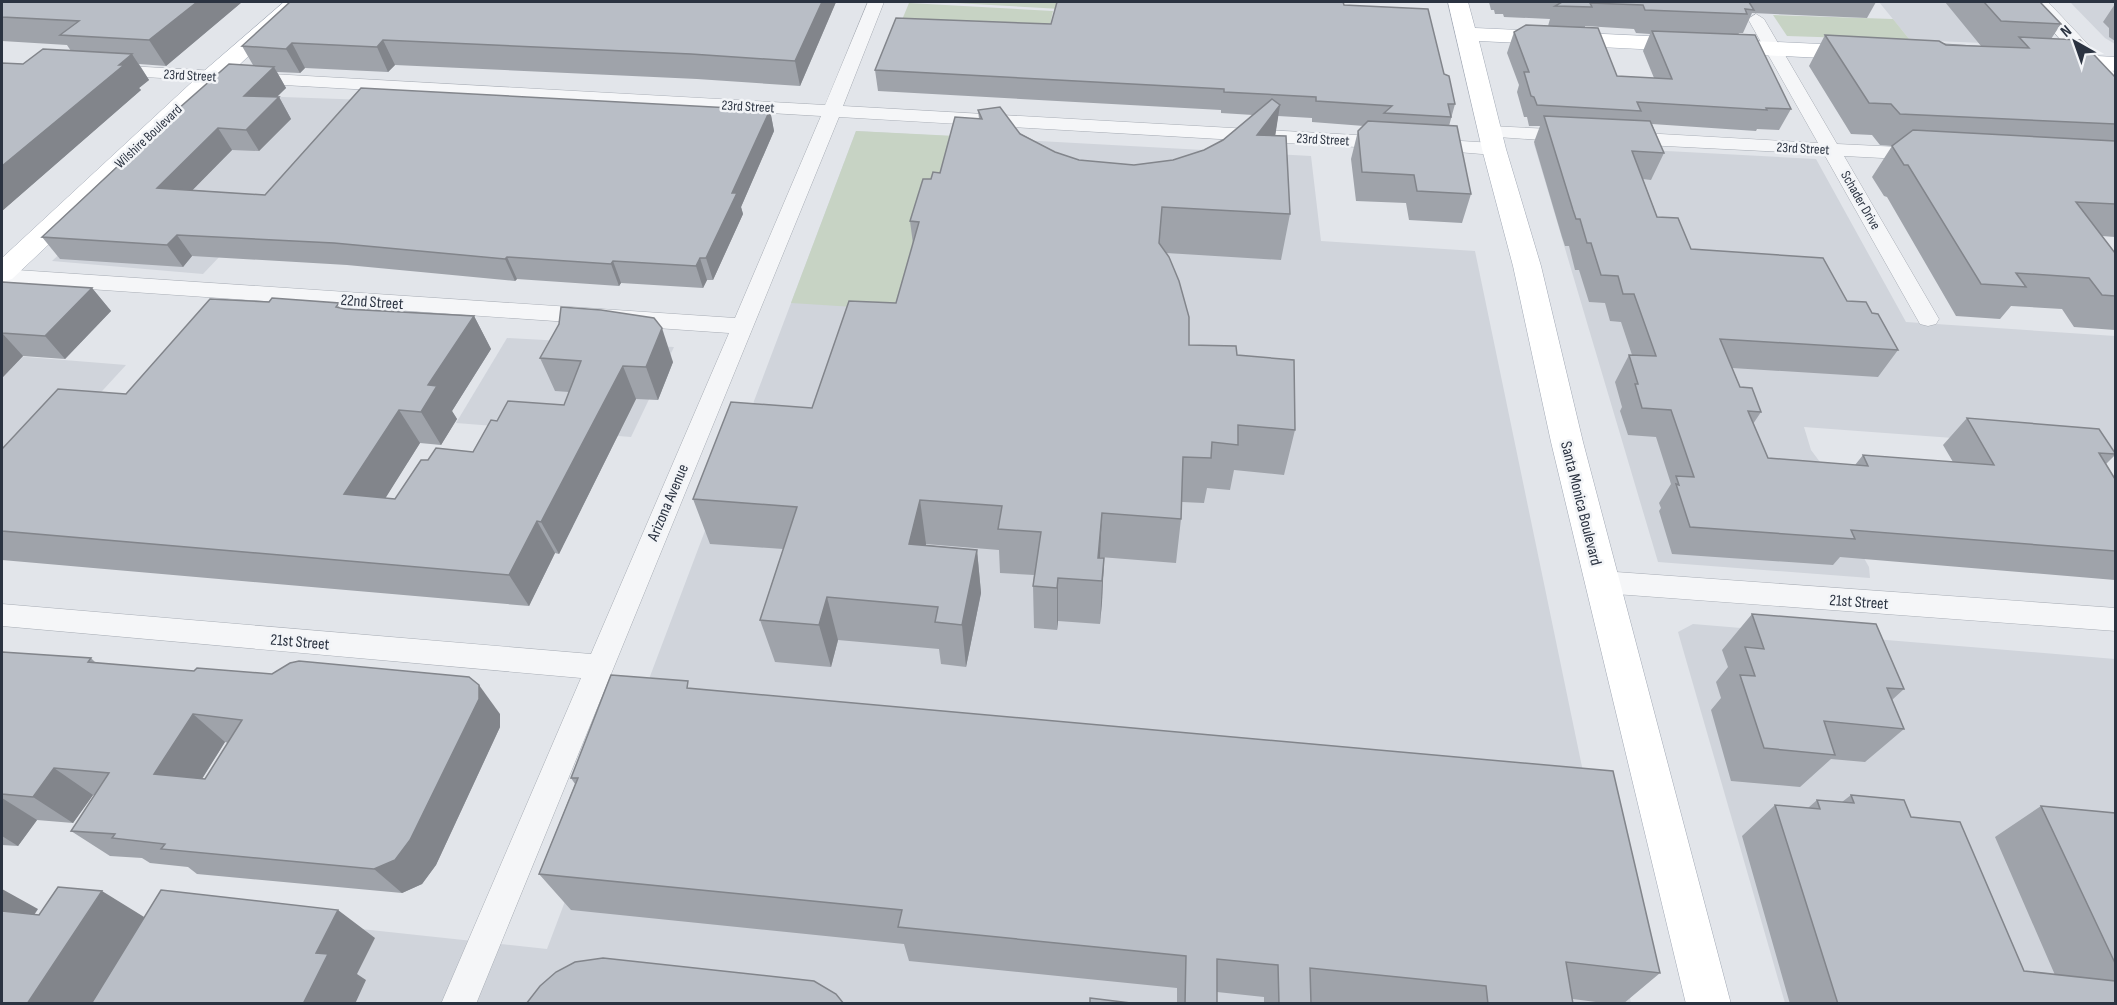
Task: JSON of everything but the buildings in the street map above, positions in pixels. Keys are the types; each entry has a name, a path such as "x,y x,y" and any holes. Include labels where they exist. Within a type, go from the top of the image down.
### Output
{"main road":[{"name":"Wilshire Boulevard","path":"2,275 275,2"},
{"name":"Wilshire Boulevard","path":"2,244 202,75 296,2"},
{"name":"Santa Monica Boulevard","path":"1458,2 1492,140 1527,266 1550,374 1709,1004"},
{"path":"1466,34 1887,54"},
{"path":"2036,60 2115,64"}],"street":[{"name":"Arizona Avenue","path":"458,1004 876,2"},
{"path":"2037,2 2115,88"},
{"name":"Schader Drive","path":"1756,19 1928,319"},
{"name":"23rd Street","path":"95,70 832,111 1492,140 1583,136"},
{"name":"23rd Street","path":"1606,137 1943,156"},
{"name":"22nd Street","path":"2,275 742,326"},
{"name":"21st Street","path":"1602,582 2115,620"},
{"name":"21st Street","path":"2,615 598,667"}],"shaded area":[{"path":"1879,2 2003,2 2035,45 1910,40"},
{"path":"2070,2 2115,2 2115,44 2105,38"},
{"path":"228,95 368,100 203,274 52,261"},
{"path":"856,131 1311,156 1321,241 1475,251 1631,1003 117,1004 175,909 547,949"},
{"path":"1534,144 1816,159 1906,322 2115,336 2115,450 1804,427 1811,450 1820,462 1834,505 1869,567 1870,578 1658,562"},
{"path":"507,338 674,347 631,437 456,423"},
{"path":"2,355 126,365 2,500"},
{"path":"1693,624 2115,659 2115,1003 1785,1003 1678,632"}],"green space":[{"path":"937,2 1117,2 1097,11"},
{"path":"909,3 1053,11 1048,35 899,27"},
{"path":"1773,15 1893,19 1910,40 1787,36"},
{"path":"856,131 956,136 901,310 791,303"}]}
